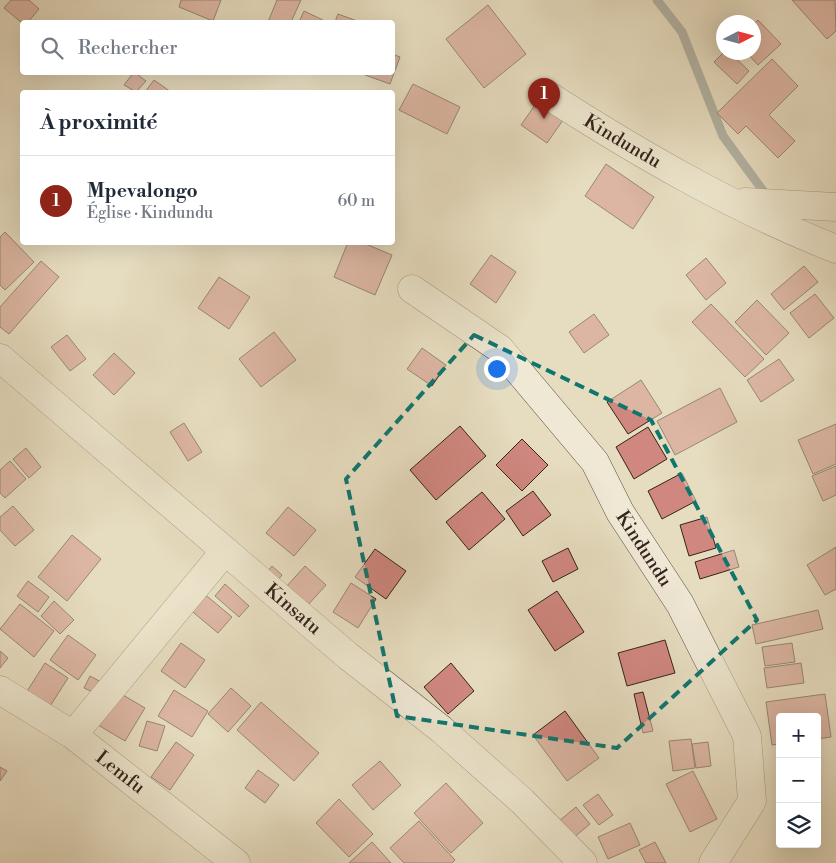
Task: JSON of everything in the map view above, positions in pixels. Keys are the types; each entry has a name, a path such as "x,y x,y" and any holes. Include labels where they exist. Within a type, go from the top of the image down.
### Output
{"street":[{"name":"Kindundu","path":"546,94 608,133 733,202 836,249"},
{"path":"733,202 836,207"},
{"name":"Kindundu","path":"412,289 500,349 595,462 620,512 680,604 748,736 752,801 712,863"},
{"name":"Kinsatu","path":"0,358 348,656 441,729 522,801 583,863"},
{"path":"74,734 225,551"},
{"name":"Lemfu","path":"0,690 74,734 236,863"}],"highlighted area":[{"path":"474,335 651,420 757,620 617,748 397,716 346,479"}],"building":[{"path":"11,0 29,0 39,9 30,20 20,21 4,8"},
{"path":"181,0 221,0 213,20 179,7"},
{"path":"277,0 301,0 292,20 269,20"},
{"path":"792,0 835,0 836,31 827,39"},
{"path":"488,5 526,54 484,88 446,39"},
{"path":"304,11 323,20 300,20"},
{"path":"338,14 354,20 336,20"},
{"path":"761,23 781,44 758,65 753,60 761,60"},
{"path":"395,55 400,57 395,70"},
{"path":"772,59 798,86 769,115 795,141 778,158 746,126 738,134 717,113"},
{"path":"716,60 737,60 749,71 737,84 714,62"},
{"path":"132,75 138,75 146,81 138,90 133,90 124,85"},
{"path":"365,75 393,75 390,84"},
{"path":"154,80 168,90 146,90"},
{"path":"413,84 460,107 447,134 399,110"},
{"path":"542,95 568,113 547,143 521,125"},
{"path":"606,164 654,197 633,229 585,196"},
{"path":"5,232 34,262 5,290 0,285 0,237"},
{"path":"347,245 368,245 392,255 375,295 334,277"},
{"path":"491,255 516,272 496,303 470,284"},
{"path":"706,258 726,283 706,300 686,275"},
{"path":"41,261 59,277 9,334 0,327 0,307"},
{"path":"804,266 818,282 784,310 771,294"},
{"path":"219,277 250,297 229,329 198,308"},
{"path":"815,294 834,318 809,338 790,313"},
{"path":"757,300 789,333 766,355 735,322"},
{"path":"711,304 764,359 745,377 692,322"},
{"path":"594,314 609,335 584,353 569,332"},
{"path":"274,332 296,360 261,387 239,359"},
{"path":"67,335 86,359 70,371 51,347"},
{"path":"422,348 446,365 432,386 407,369"},
{"path":"114,353 135,373 114,395 93,375"},
{"path":"779,359 794,380 761,402 747,380"},
{"path":"641,380 662,413 628,434 607,402"},
{"path":"720,388 737,422 675,455 657,421"},
{"path":"184,423 202,452 188,461 170,432"},
{"path":"836,424 836,464 813,474 798,440"},
{"path":"460,426 486,456 436,500 410,470"},
{"path":"648,427 667,459 634,479 616,447"},
{"path":"522,439 548,465 522,491 496,465"},
{"path":"26,448 41,467 29,478 13,459"},
{"path":"10,461 26,479 5,498 0,493 0,470"},
{"path":"836,466 836,495 823,501 812,476"},
{"path":"682,473 696,501 662,519 648,491"},
{"path":"533,491 551,515 523,536 506,511"},
{"path":"482,492 505,519 469,550 446,522"},
{"path":"13,506 34,530 15,546 0,530 0,517"},
{"path":"288,507 316,530 294,556 266,533"},
{"path":"707,517 716,548 689,556 680,525"},
{"path":"72,535 101,559 67,601 38,577"},
{"path":"836,547 836,589 825,595 807,565"},
{"path":"568,548 578,569 553,582 542,561"},
{"path":"375,549 406,571 386,599 355,577"},
{"path":"734,550 739,567 700,579 695,562"},
{"path":"272,566 282,575 273,586 263,577"},
{"path":"305,566 326,585 307,606 286,587"},
{"path":"28,581 49,597 38,612 17,596"},
{"path":"351,583 376,599 358,628 333,612"},
{"path":"225,584 249,606 239,617 215,596"},
{"path":"557,591 584,632 555,651 528,610"},
{"path":"202,592 232,617 218,633 188,608"},
{"path":"54,601 74,620 60,634 41,616"},
{"path":"20,604 54,631 34,657 0,629"},
{"path":"818,610 823,629 756,644 752,625"},
{"path":"68,635 96,655 78,680 50,660"},
{"path":"665,640 675,673 627,686 618,653"},
{"path":"181,643 205,660 185,688 161,671"},
{"path":"792,643 795,662 765,666 762,647"},
{"path":"0,651 8,658 0,668"},
{"path":"45,663 68,678 47,711 24,696"},
{"path":"451,663 474,691 448,714 424,687"},
{"path":"801,663 804,683 767,688 764,668"},
{"path":"90,676 105,684 99,695 84,688"},
{"path":"231,688 251,706 228,732 208,714"},
{"path":"174,690 208,711 192,737 158,716"},
{"path":"118,692 145,708 125,741 98,725"},
{"path":"643,692 653,731 643,733 634,694"},
{"path":"825,694 831,737 821,738 821,713 776,713 776,744 772,745 766,702"},
{"path":"261,702 319,753 294,781 237,730"},
{"path":"565,711 599,758 567,781 533,735"},
{"path":"147,721 165,726 157,751 139,746"},
{"path":"691,739 695,768 673,771 669,741"},
{"path":"176,742 194,755 170,790 151,777"},
{"path":"708,742 711,766 696,768 692,744"},
{"path":"380,761 401,785 373,810 352,785"},
{"path":"0,767 7,771 0,781"},
{"path":"258,770 279,785 265,803 245,788"},
{"path":"693,771 717,819 690,832 666,784"},
{"path":"446,783 483,823 451,853 414,813"},
{"path":"598,794 613,815 599,825 583,805"},
{"path":"339,799 373,834 349,857 316,823"},
{"path":"576,807 590,824 567,843 553,826"},
{"path":"419,821 455,860 452,863 404,863 390,848"},
{"path":"630,823 640,845 608,859 598,837"},
{"path":"372,842 391,863 349,863"},
{"path":"655,842 666,863 646,863 639,850"}],"waterway":[{"path":"657,0 682,32 723,136 769,199"}],"place":[{"name":"Mpevalongo","path":"544,119"}]}
